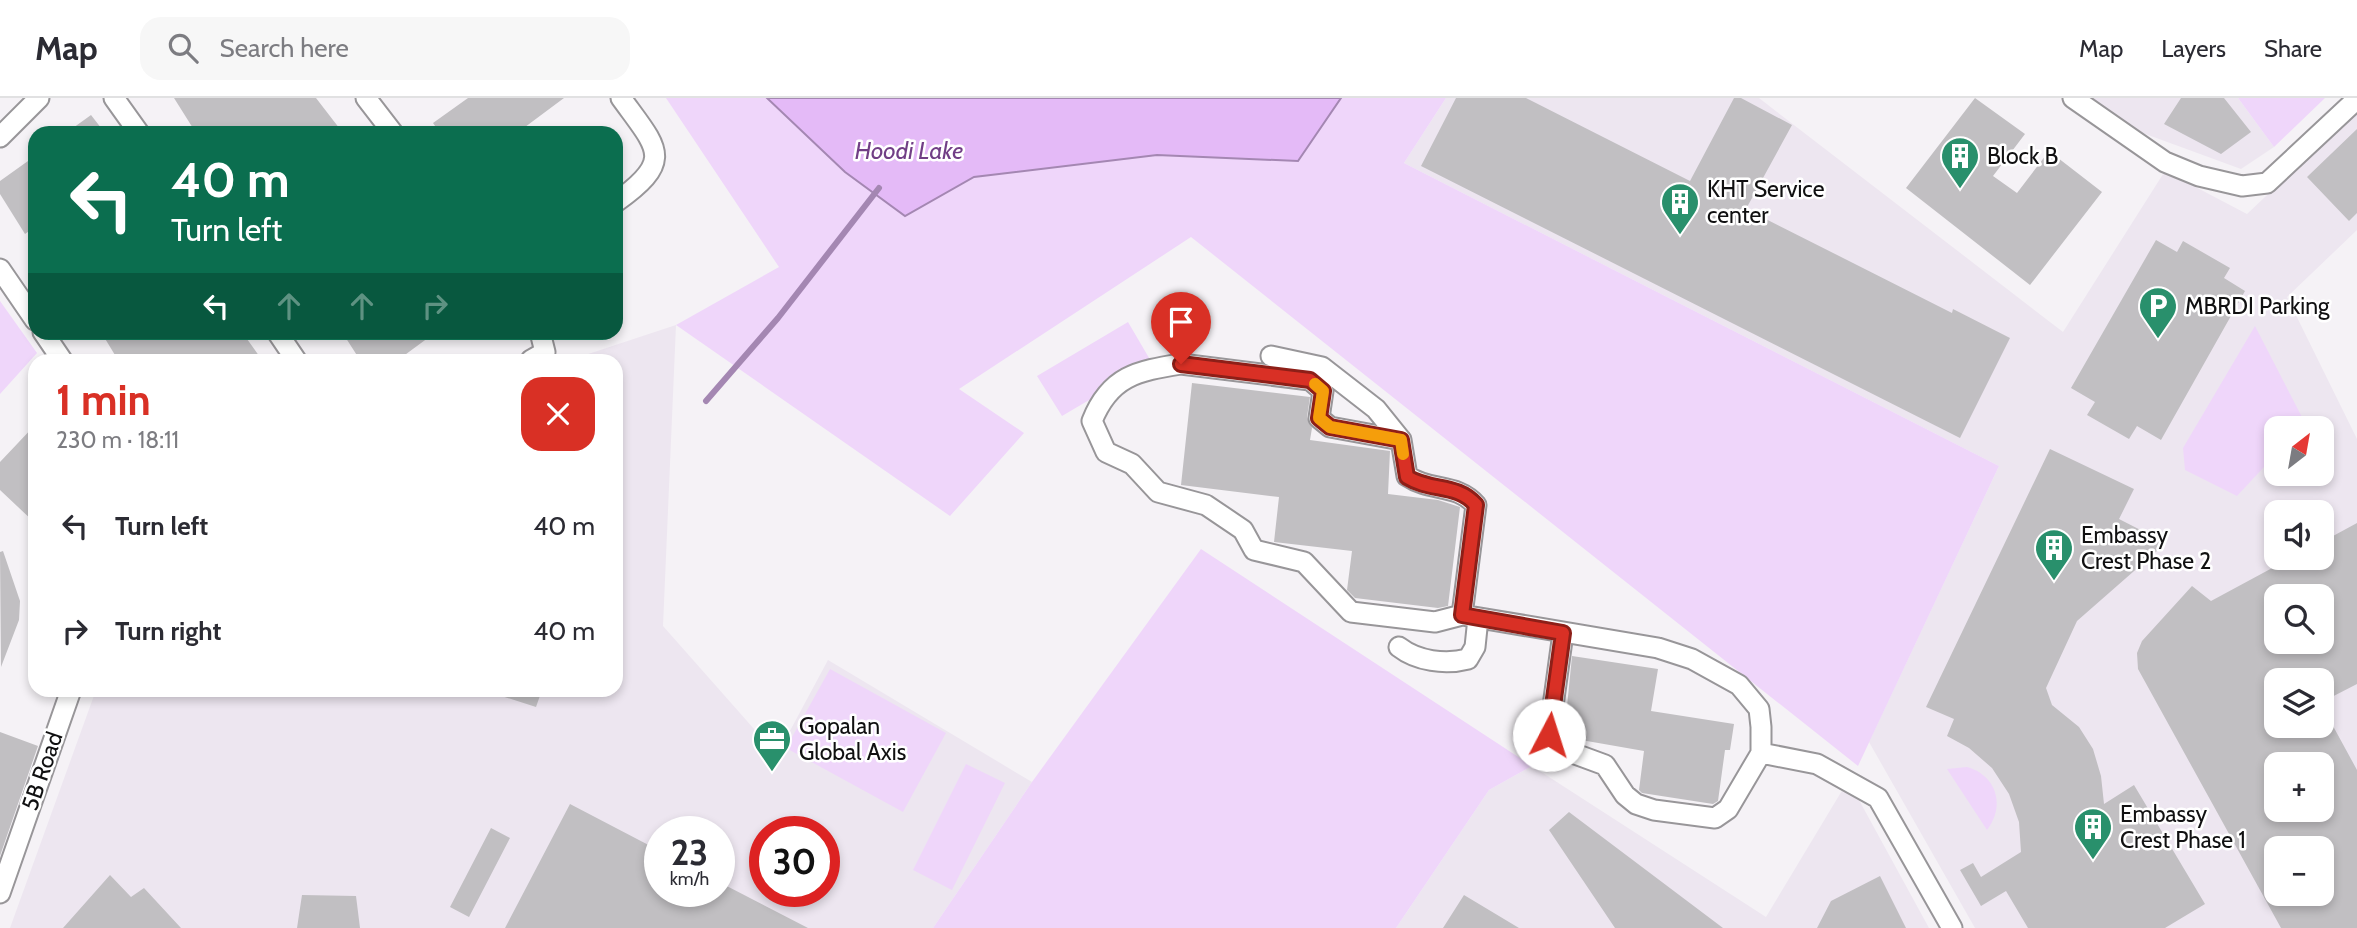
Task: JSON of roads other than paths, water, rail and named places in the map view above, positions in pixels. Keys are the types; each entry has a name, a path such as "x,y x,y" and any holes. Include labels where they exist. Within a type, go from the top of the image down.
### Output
{"street":[{"path":"0,137 39,98"},
{"path":"114,98 134,126"},
{"path":"366,98 388,126"},
{"path":"621,98 653,142 656,160 646,181 623,197"},
{"path":"2073,98 2165,162 2199,176 2242,186 2267,183 2357,99"},
{"path":"0,269 28,310"},
{"path":"1271,356 1322,367 1376,409 1401,440 1407,477 1419,484 1465,493 1476,505 1470,617 1475,647 1468,659 1453,663 1411,657 1399,647"},
{"path":"1401,440 1330,427 1319,418 1323,391 1310,380 1181,364 1139,371 1102,396 1092,421 1106,452 1132,464 1158,492 1206,505 1243,530 1254,550 1304,562 1351,612 1434,622 1470,617 1658,648 1692,659 1739,685 1759,709 1761,753 1728,809 1714,818 1654,810 1636,804 1625,795 1605,765 1556,747 1549,735 1563,633"},
{"name":"5B Road","path":"0,893 69,697"},
{"path":"1761,753 1816,764 1878,798 1952,928"}],"water":[{"name":"Hoodi Lake","path":"767,98 1341,98 1298,161 1157,155 974,177 905,216 845,172"}],"waterway":[{"path":"706,401 778,318 879,188"}],"place":[{"name":"Block B","path":"1960,190"},
{"name":"KHT Service center","path":"1680,236"},
{"name":"MBRDI Parking","path":"2158,340"},
{"name":"Embassy Crest Phase 2","path":"2054,582"},
{"name":"Gopalan Global Axis","path":"772,773"},
{"name":"Embassy Crest Phase 1","path":"2093,861"}]}
